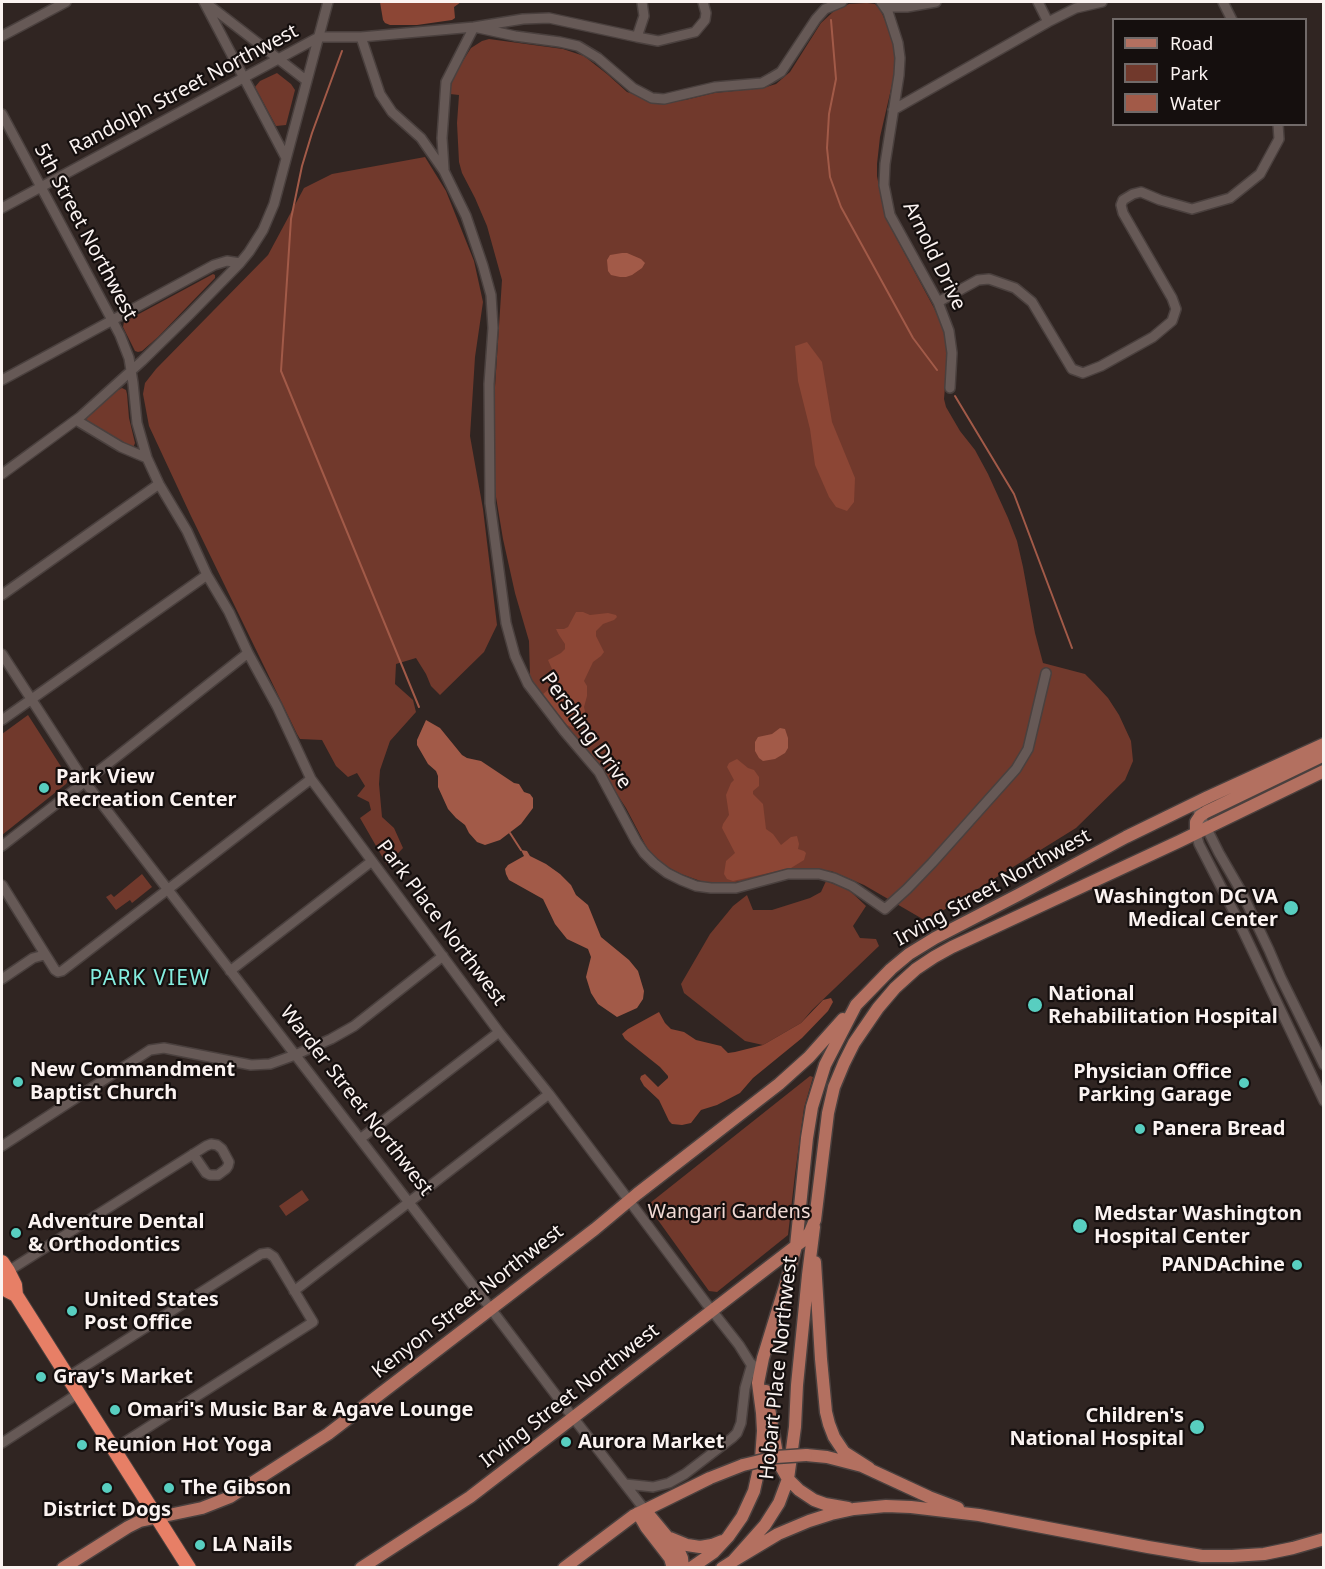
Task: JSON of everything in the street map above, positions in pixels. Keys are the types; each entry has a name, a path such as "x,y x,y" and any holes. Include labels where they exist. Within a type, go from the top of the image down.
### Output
{"highway":[{"path":"3,1273 8,1291 16,1295 189,1568"}],"main road":[{"name":"Irving Street Northwest","path":"796,1246 807,1138 814,1098 828,1059 856,1005 891,969 926,942 1018,896 1096,852 1194,803 1323,744"},
{"path":"1201,831 1196,822 1200,816 1323,755"},
{"name":"Irving Street Northwest","path":"361,1568 461,1503 808,1235 815,1220 826,1125 834,1087 854,1043 878,1008 916,969 943,952 1323,771"},
{"name":"Kenyon Street Northwest","path":"63,1568 128,1527 142,1521 202,1508 222,1501 328,1434 595,1229 790,1075 856,1005"},
{"name":"Hobart Place Northwest","path":"722,1568 733,1561 760,1532 782,1497 788,1479 815,1220"},
{"name":"Hobart Place Northwest","path":"691,1568 714,1552 728,1537 750,1501 759,1467 763,1431 758,1388 759,1377 796,1246"},
{"path":"812,1251 816,1265 826,1412 834,1437 844,1452 869,1468 938,1501 979,1515"},
{"path":"759,1377 769,1401 777,1454 788,1479 814,1500 854,1509"},
{"path":"564,1568 624,1521 721,1473 743,1465 776,1457 806,1455 838,1459 869,1468"},
{"path":"733,1561 798,1525 831,1514 854,1509 898,1506 979,1515 1211,1556 1264,1554 1323,1539"},
{"name":"Warder Street Northwest","path":"642,1511 681,1555 683,1568"},
{"name":"Warder Street Northwest","path":"642,1511 646,1527 670,1558 673,1568"},
{"path":"668,1538 687,1545 703,1546 712,1545 728,1537"}],"street":[{"path":"2,36 66,2"},
{"path":"204,2 307,81"},
{"path":"204,2 286,158"},
{"path":"2,474 76,420 131,370 240,263 256,242 275,199 328,2"},
{"path":"637,37 644,16 642,2"},
{"path":"319,37 361,37 549,18 658,41 695,32 705,20 703,2"},
{"path":"474,27 578,46 598,58 633,88 652,98 664,99 715,87 762,83 781,72 825,9 842,2"},
{"path":"883,4 907,7 936,2"},
{"path":"1038,2 1048,21"},
{"path":"893,110 1048,21 1076,8 1102,2"},
{"path":"1223,2 1231,18"},
{"name":"Arnold Drive","path":"883,4 898,43 900,58 884,185 890,215 938,302 949,331 952,353 950,388"},
{"path":"444,171 442,138 446,82 474,27"},
{"name":"Randolph Street Northwest","path":"2,208 319,37"},
{"name":"Pershing Drive","path":"361,37 380,94 392,112 421,138 444,171 466,216 483,266 490,295 493,327 489,384 490,503 506,623 515,656 528,684 564,732 599,772 636,841 654,863 681,880 696,886 711,888 736,888 788,874 819,874 852,886 885,909 932,863 1016,769 1028,749 1046,673"},
{"name":"5th Street Northwest","path":"2,114 112,320 127,350 131,370"},
{"path":"938,302 978,280 989,279 1015,288 1032,302 1072,369 1083,373 1101,366 1153,337 1172,321 1176,309 1172,298 1123,213 1121,205 1123,200 1132,194 1141,192 1192,209 1230,198 1260,174 1280,139 1278,126"},
{"path":"2,380 214,265 227,261 240,263"},
{"name":"Park Place Northwest","path":"131,370 137,423 147,458 159,484 187,531 207,575 229,612 311,779 499,1032 549,1094 711,1311 739,1345 759,1377"},
{"path":"76,420 121,447 147,458"},
{"path":"2,595 159,484"},
{"path":"2,720 207,575"},
{"path":"2,846 248,653"},
{"name":"Warder Street Northwest","path":"2,654 85,782 625,1484 642,1511"},
{"path":"2,885 44,955 58,972 69,966 311,779"},
{"path":"1194,803 1200,816"},
{"path":"1201,831 1219,853 1241,891 1323,1065"},
{"path":"1201,831 1199,844 1234,912 1323,1101"},
{"path":"230,971 372,861"},
{"path":"2,979 33,958 44,955"},
{"path":"2,1146 150,1050 164,1048 251,1065 270,1064 295,1055 354,1026 443,956"},
{"path":"360,1139 499,1032"},
{"path":"294,1291 549,1094"},
{"path":"3,1273 193,1154"},
{"path":"68,1377 261,1254 268,1253 274,1257 313,1322 114,1449"},
{"path":"625,1484 653,1487 669,1483 685,1474 732,1438 739,1430 741,1423 745,1388 752,1364"},
{"path":"2,1443 79,1394"}],"green space":[{"path":"849,4 875,4 880,9 892,36 894,49 894,76 880,137 877,164 882,202 890,226 944,329 948,350 944,399 946,407 988,474 1017,541 1043,663 1085,674 1108,698 1131,741 1133,761 1125,780 1076,828 926,921 864,885 831,871 797,869 751,880 706,883 660,863 647,848 626,808 596,762 533,684 530,676 529,641 515,593 495,491 494,402 502,280 487,226 462,173 459,162 457,123 459,95 450,94 452,78 471,48 489,39 563,49 584,56 627,92 659,102 763,88 776,84 790,72 821,23 834,11"},
{"path":"277,73 295,90 286,125 276,126 255,87 260,81"},
{"path":"425,157 446,191 474,261 483,302 475,357 470,436 483,509 497,625 484,652 440,695 431,686 416,658 396,664 395,684 413,700 416,712 390,741 380,770 382,817 394,828 403,848 387,865 360,818 371,810 369,802 357,796 365,786 357,773 348,777 336,766 322,740 300,739 297,734 149,426 143,394 145,383 156,369 268,255 304,188 332,174"},
{"path":"213,274 215,278 158,337 142,351 135,351 123,327 124,322"},
{"path":"122,388 127,394 129,418 135,443 133,448 129,448 86,421 87,417"},
{"name":"Park View Recreation Center","path":"28,715 69,779 66,784 2,835 2,734"},
{"path":"142,874 152,887 132,903 130,900 116,910 106,897 111,894 114,897"},
{"path":"826,881 849,890 866,906 853,926 860,938 876,939 879,946 801,1023 763,1045 745,1041 684,993 681,984 710,934 733,906 747,895 753,910 772,910 810,898 821,892"},
{"name":"Wangari Gardens","path":"810,1076 813,1077 804,1108 788,1235 717,1292 709,1291 650,1209 650,1203"},
{"path":"302,1190 309,1200 286,1216 279,1206"}],"shaded area":[{"path":"380,2 461,2 454,7 455,18 452,20 417,25 390,25 383,20"},
{"path":"807,342 822,362 832,422 855,478 854,502 847,511 836,507 829,497 815,465 810,429 798,381 795,346"},
{"path":"576,612 590,615 608,613 617,617 603,624 596,631 604,652 593,662 584,681 587,686 584,707 587,721 581,729 567,725 542,695 553,682 552,669 548,660 565,649 565,644 556,629 568,627"},
{"path":"737,759 754,770 759,777 759,786 753,794 763,804 766,829 781,845 791,837 797,836 798,849 806,853 804,860 791,868 733,881 727,879 724,874 726,861 735,853 722,828 729,815 726,795 734,780 727,767 729,763"},
{"path":"831,998 833,1002 828,1011 802,1038 753,1078 740,1093 717,1105 701,1110 691,1123 682,1125 672,1124 669,1121 659,1100 640,1079 645,1074 658,1087 668,1076 622,1034 659,1012 671,1029 684,1032 696,1040 721,1046 728,1053 735,1052 763,1045 801,1023 823,1000"}],"water":[{"path":"622,253 641,259 645,263 632,275 620,277 611,275 608,271 607,260 610,255"},
{"path":"426,720 440,728 462,755 481,761 519,784 524,792 533,798 533,808 521,824 500,840 485,845 477,842 465,825 448,809 438,787 436,771 428,764 417,745"},
{"path":"780,728 785,729 788,748 785,753 775,759 763,761 755,751 755,742 758,737 772,734"},
{"path":"521,850 527,851 530,856 546,864 571,885 576,895 588,905 601,937 629,960 638,971 644,991 643,999 637,1008 617,1017 598,1004 591,993 586,977 591,957 588,949 567,939 555,924 543,899 509,880 506,874 505,869 508,865 524,856"}],"waterway":[{"path":"831,20 836,79 829,114 827,148 830,177 841,207 913,338 937,370"},
{"path":"342,51 312,133 302,166 291,219 281,371 419,707"},
{"path":"955,396 1014,494 1072,648"},
{"path":"510,833 521,850"}],"place":[{"name":"Park View Recreation Center","path":"44,788"},
{"name":"Washington DC VA Medical Center","path":"1291,908"},
{"name":"National Rehabilitation Hospital","path":"1035,1005"},
{"name":"New Commandment Baptist Church","path":"18,1082"},
{"name":"Physician Office Parking Garage","path":"1244,1083"},
{"name":"Panera Bread","path":"1140,1129"},
{"name":"Medstar Washington Hospital Center","path":"1080,1226"},
{"name":"Adventure Dental & Orthodontics","path":"16,1233"},
{"name":"PANDAchine","path":"1297,1265"},
{"name":"United States Post Office","path":"72,1311"},
{"name":"Gray's Market","path":"41,1377"},
{"name":"Omari's Music Bar & Agave Lounge","path":"115,1410"},
{"name":"Children's National Hospital","path":"1197,1427"},
{"name":"Aurora Market","path":"566,1442"},
{"name":"Reunion Hot Yoga","path":"82,1445"},
{"name":"District Dogs","path":"107,1488"},
{"name":"The Gibson","path":"169,1488"},
{"name":"LA Nails","path":"200,1545"}],"district":[{"name":"PARK VIEW","path":"150,979"}]}
